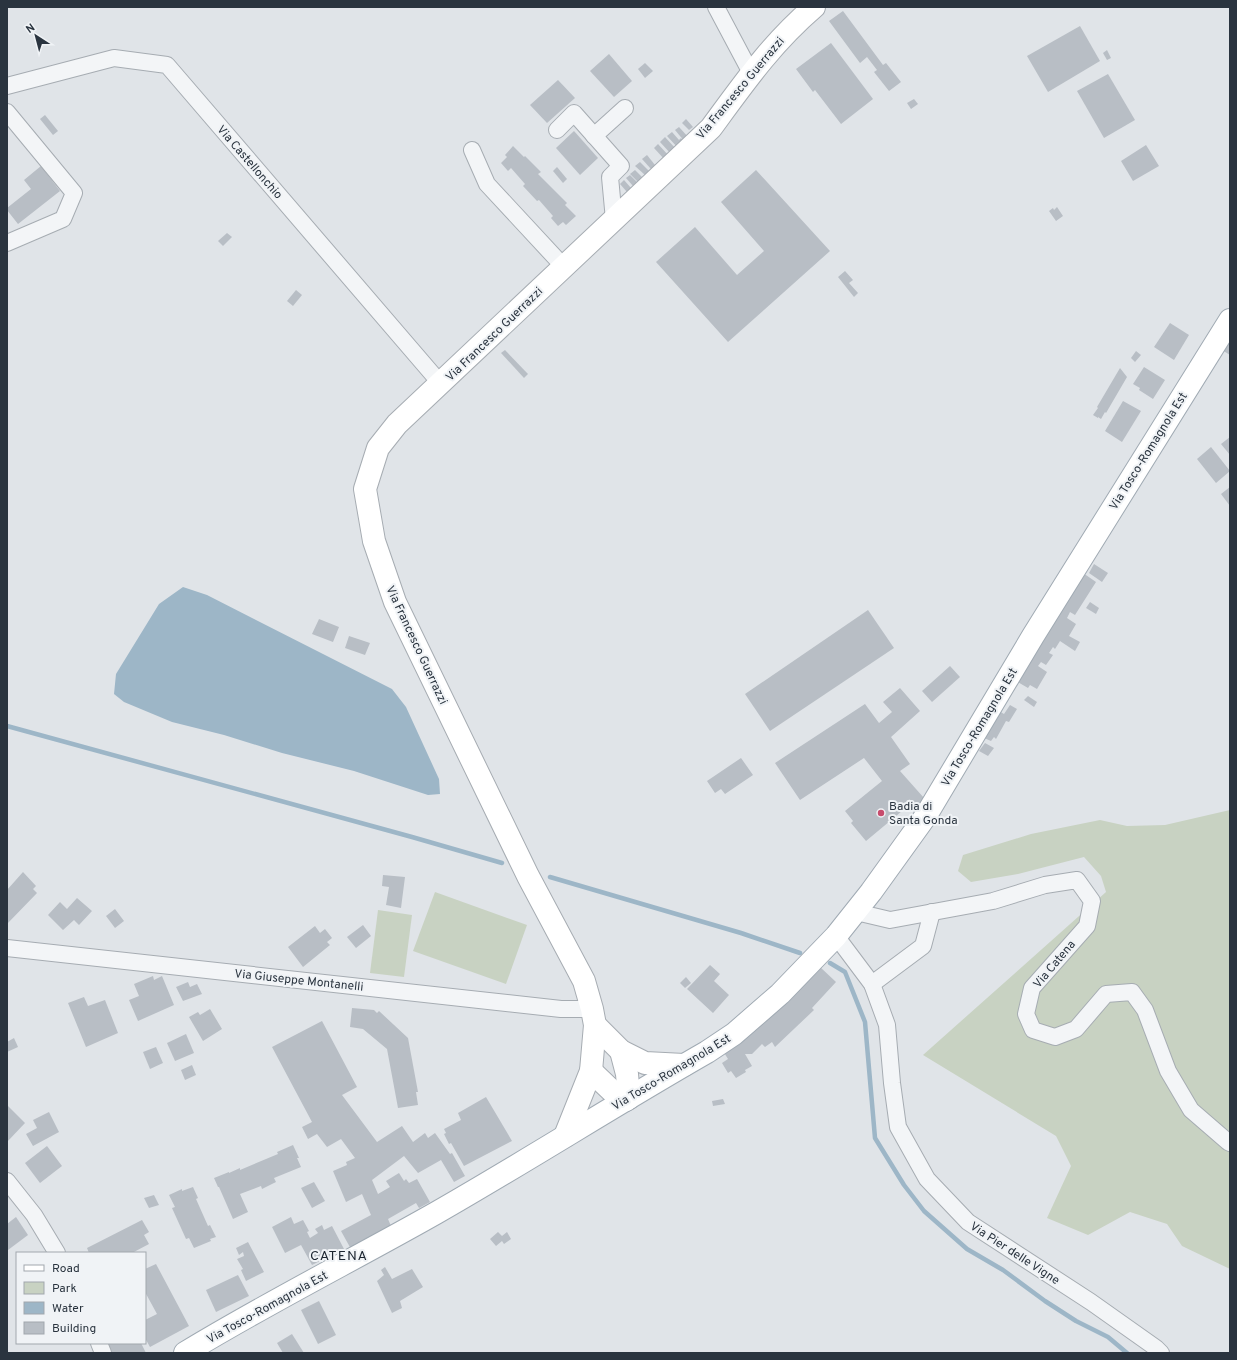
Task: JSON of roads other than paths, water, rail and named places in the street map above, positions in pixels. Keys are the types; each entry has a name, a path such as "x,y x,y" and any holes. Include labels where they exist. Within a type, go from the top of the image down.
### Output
{"main road":[{"name":"Via Francesco Guerrazzi","path":"565,1136 591,1071 594,1017 584,981 528,876 395,602 374,541 365,489 378,448 397,424 711,128 751,73 777,42 814,7"},
{"name":"Via Tosco-Romagnola Est","path":"184,1353 417,1224 707,1052 734,1034 790,984 836,936 856,912 925,817 1033,636 1230,320"},
{"name":"Via Francesco Guerrazzi","path":"594,1017 621,1051 644,1062 684,1065"},
{"path":"591,1071 613,1092 628,1099 627,1074 621,1051"}],"street":[{"path":"716,7 751,73"},
{"name":"Via Castellonchio","path":"7,86 114,58 167,65 441,384"},
{"path":"594,136 625,108"},
{"path":"7,112 74,193 63,219 7,243"},
{"path":"556,130 574,113 621,166 610,177 614,220"},
{"path":"472,150 487,184 564,267"},
{"name":"Via Catena","path":"856,912 890,920 993,901 1045,885 1077,880 1092,901 1087,926 1032,988 1026,1014 1033,1030 1055,1037 1076,1029 1106,994 1132,992 1145,1010 1168,1071 1191,1110 1230,1143"},
{"path":"872,984 923,946 932,912"},
{"name":"Via Pier delle Vigne","path":"836,936 872,984 887,1025 892,1083 898,1127 927,1179 968,1222 1091,1302 1161,1353"},
{"name":"Via Giuseppe Montanelli","path":"7,948 561,1009 594,1017"},
{"path":"7,1181 34,1215 56,1252"}],"water":[{"path":"183,587 207,595 392,689 406,707 439,779 440,794 428,795 354,771 282,753 224,735 172,722 124,702 114,694 116,674 159,604"}],"waterway":[{"path":"7,726 502,863"},
{"path":"550,877 741,933 800,953"},
{"path":"830,963 845,972 865,1022 875,1138 904,1185 924,1211 967,1249 1003,1270 1045,1301 1076,1321 1108,1337 1127,1353"}],"place":[{"name":"Badia di Santa Gonda","path":"881,813"}],"district":[{"name":"CATENA","path":"339,1255"}]}
